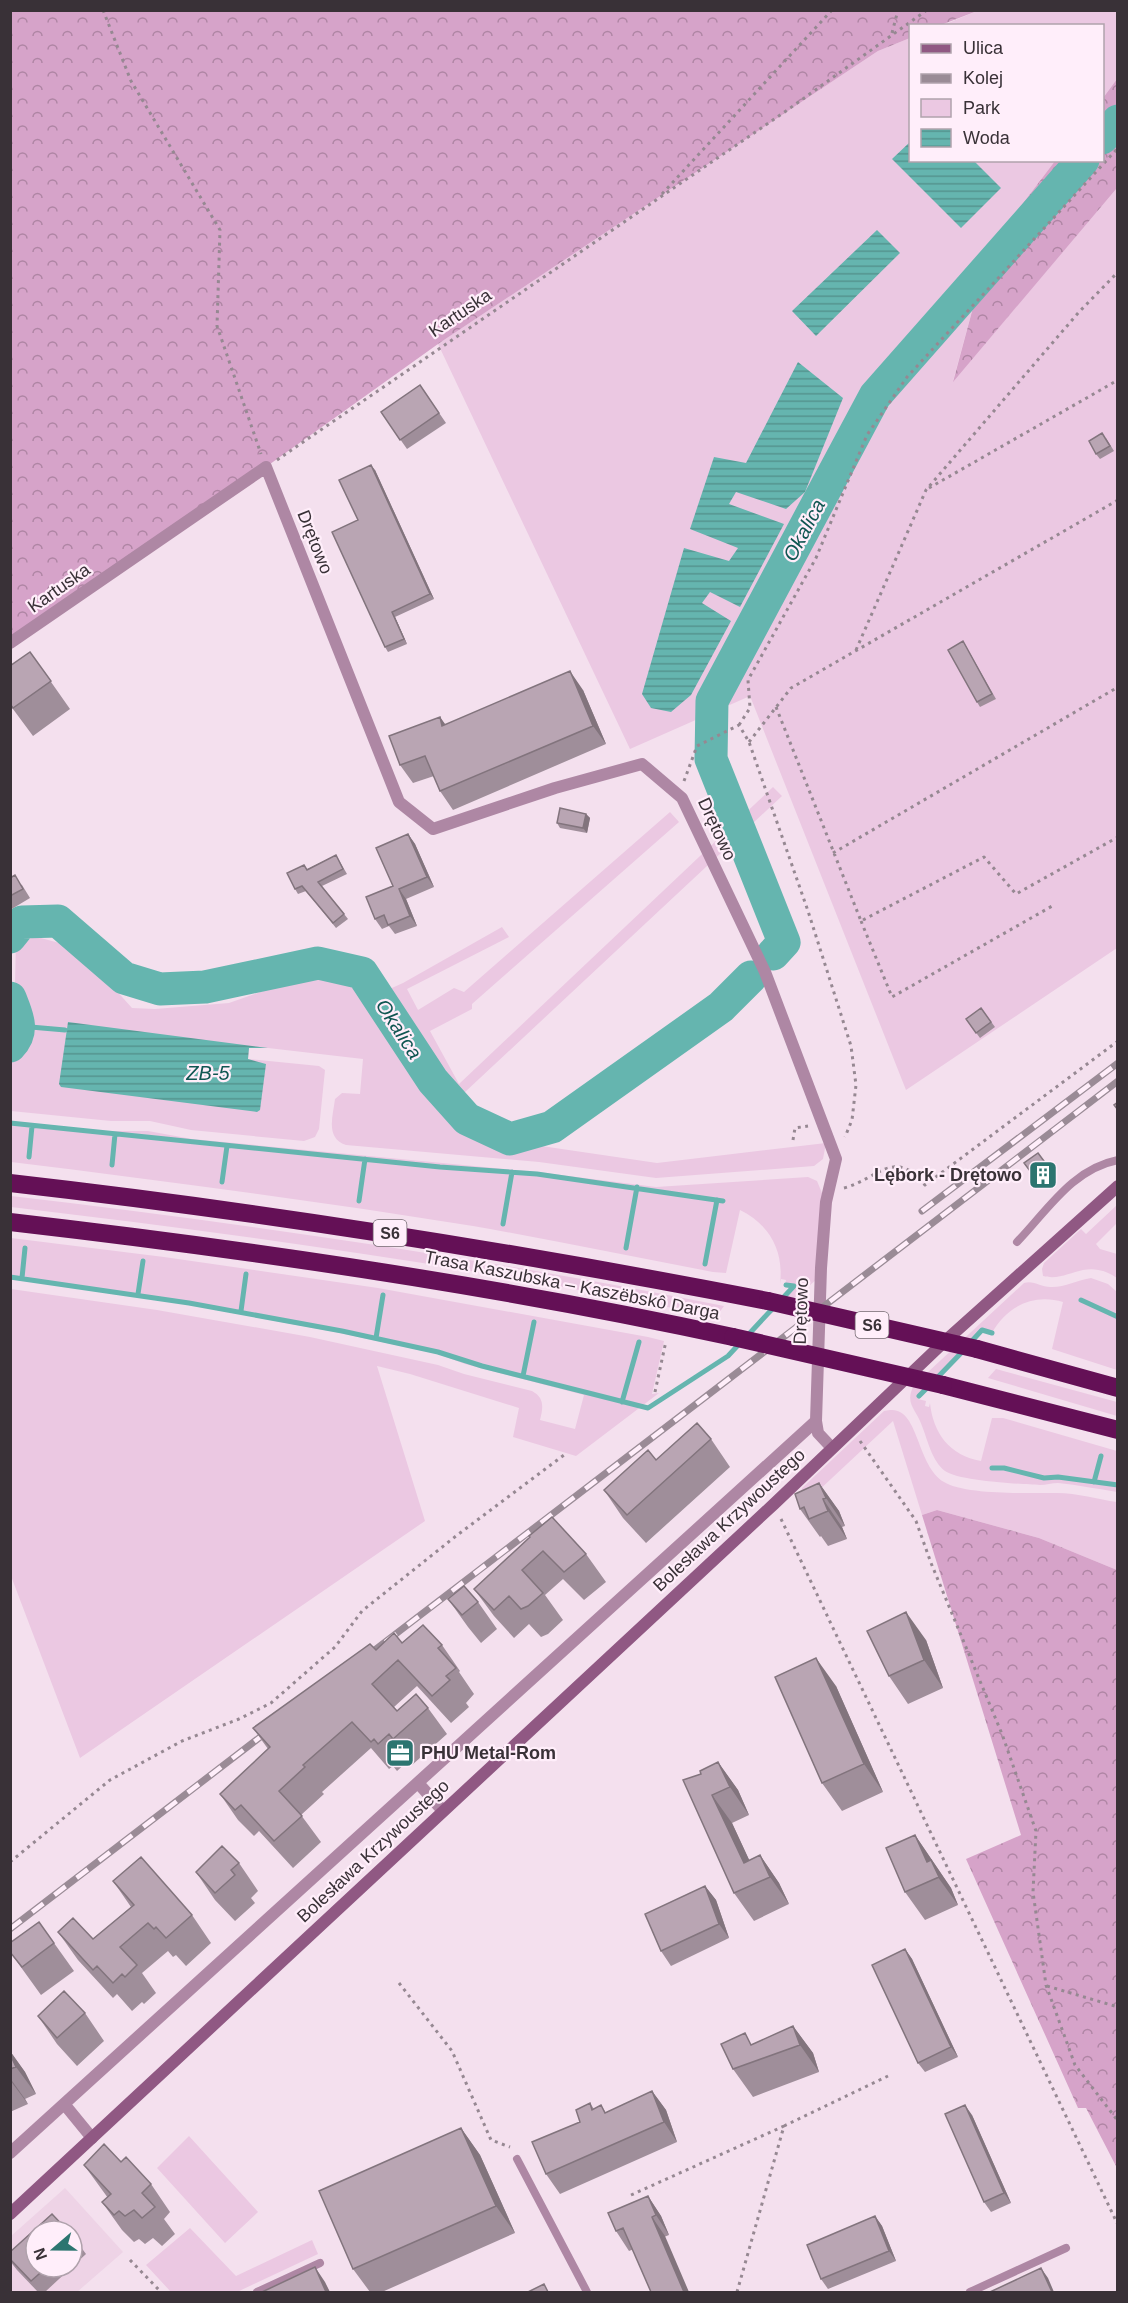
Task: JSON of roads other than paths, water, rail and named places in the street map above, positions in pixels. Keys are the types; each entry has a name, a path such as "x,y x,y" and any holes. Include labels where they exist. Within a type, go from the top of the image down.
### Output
{"highway":[{"name":"Trasa Kaszubska – Kaszëbskô Darga","path":"10,1183 140,1198 418,1237 570,1263 768,1300 977,1349 1118,1388"},
{"name":"Trasa Kaszubska – Kaszëbskô Darga","path":"10,1222 267,1254 561,1300 943,1385 1118,1430"}],"main road":[{"name":"Bolesława Krzywoustego","path":"10,2214 774,1504 944,1342 1118,1185"}],"street":[{"name":"Kartuska","path":"10,643 266,467"},
{"name":"Drętowo","path":"266,467 399,802 433,829 555,788 642,764 682,798 765,972 836,1159 828,1192 820,1268 816,1421"},
{"path":"816,1421 818,1433 832,1448"},
{"path":"10,2153 419,1784 816,1421"},
{"path":"419,1784 443,1811"},
{"path":"65,2105 92,2138"}],"lane":[{"path":"1017,1242 1073,1182 1095,1167 1118,1160"},
{"path":"517,2159 587,2292"},
{"path":"970,2292 1066,2248"},
{"path":"257,2292 320,2263"}],"water":[{"path":"909,143 909,162 975,162 1001,188 961,228 892,159"},
{"path":"877,230 900,253 816,336 792,311"},
{"path":"798,362 843,398 805,492 786,509 736,492 729,504 784,524 740,607 710,592 702,603 731,621 691,695 671,712 651,708 642,694 684,548 729,561 738,548 690,529 714,457 746,463"},
{"name":"ZB-5","path":"68,1022 268,1048 249,1048 248,1059 266,1064 260,1110 257,1112 61,1087 59,1084"}],"waterway":[{"name":"Okalica","path":"1104,136 1118,121"},
{"name":"Okalica","path":"773,954 784,942 711,759 712,701 875,396 1081,162"},
{"name":"Okalica","path":"10,937 22,922 58,921 124,978 160,989 205,987 318,963 362,973 433,1081 467,1119 510,1139 552,1127 721,1007 751,977"},
{"name":"Okalica","path":"10,998 18,1023 17,1035 10,1046"},
{"path":"19,1026 65,1030"},
{"path":"10,1123 440,1167 537,1174 723,1201"},
{"path":"29,1157 32,1126"},
{"path":"112,1165 115,1134"},
{"path":"222,1182 227,1146"},
{"path":"359,1201 365,1159"},
{"path":"503,1224 512,1172"},
{"path":"626,1248 637,1187"},
{"path":"705,1264 717,1200"},
{"path":"22,1278 25,1248"},
{"path":"138,1294 143,1261"},
{"path":"241,1311 246,1274"},
{"path":"10,1277 189,1303 342,1331 438,1352 482,1366 648,1408 728,1356 741,1342"},
{"path":"781,1300 794,1286 786,1285"},
{"path":"376,1338 383,1295"},
{"path":"1081,1300 1118,1317"},
{"path":"748,1335 774,1307"},
{"path":"523,1376 534,1322"},
{"path":"970,1343 982,1330 992,1333"},
{"path":"622,1402 639,1342"},
{"path":"935,1380 964,1350"},
{"path":"919,1396 928,1387"},
{"path":"1094,1482 1101,1456"},
{"path":"992,1468 1004,1468 1044,1478 1058,1477 1118,1485"}],"railway":[{"path":"922,1211 1118,1063"},
{"path":"363,1659 1118,1081"},
{"path":"10,1929 272,1728"}],"place":[{"name":"Lębork - Drętowo","path":"1043,1175"},
{"name":"PHU Metal-Rom","path":"400,1753"}]}
